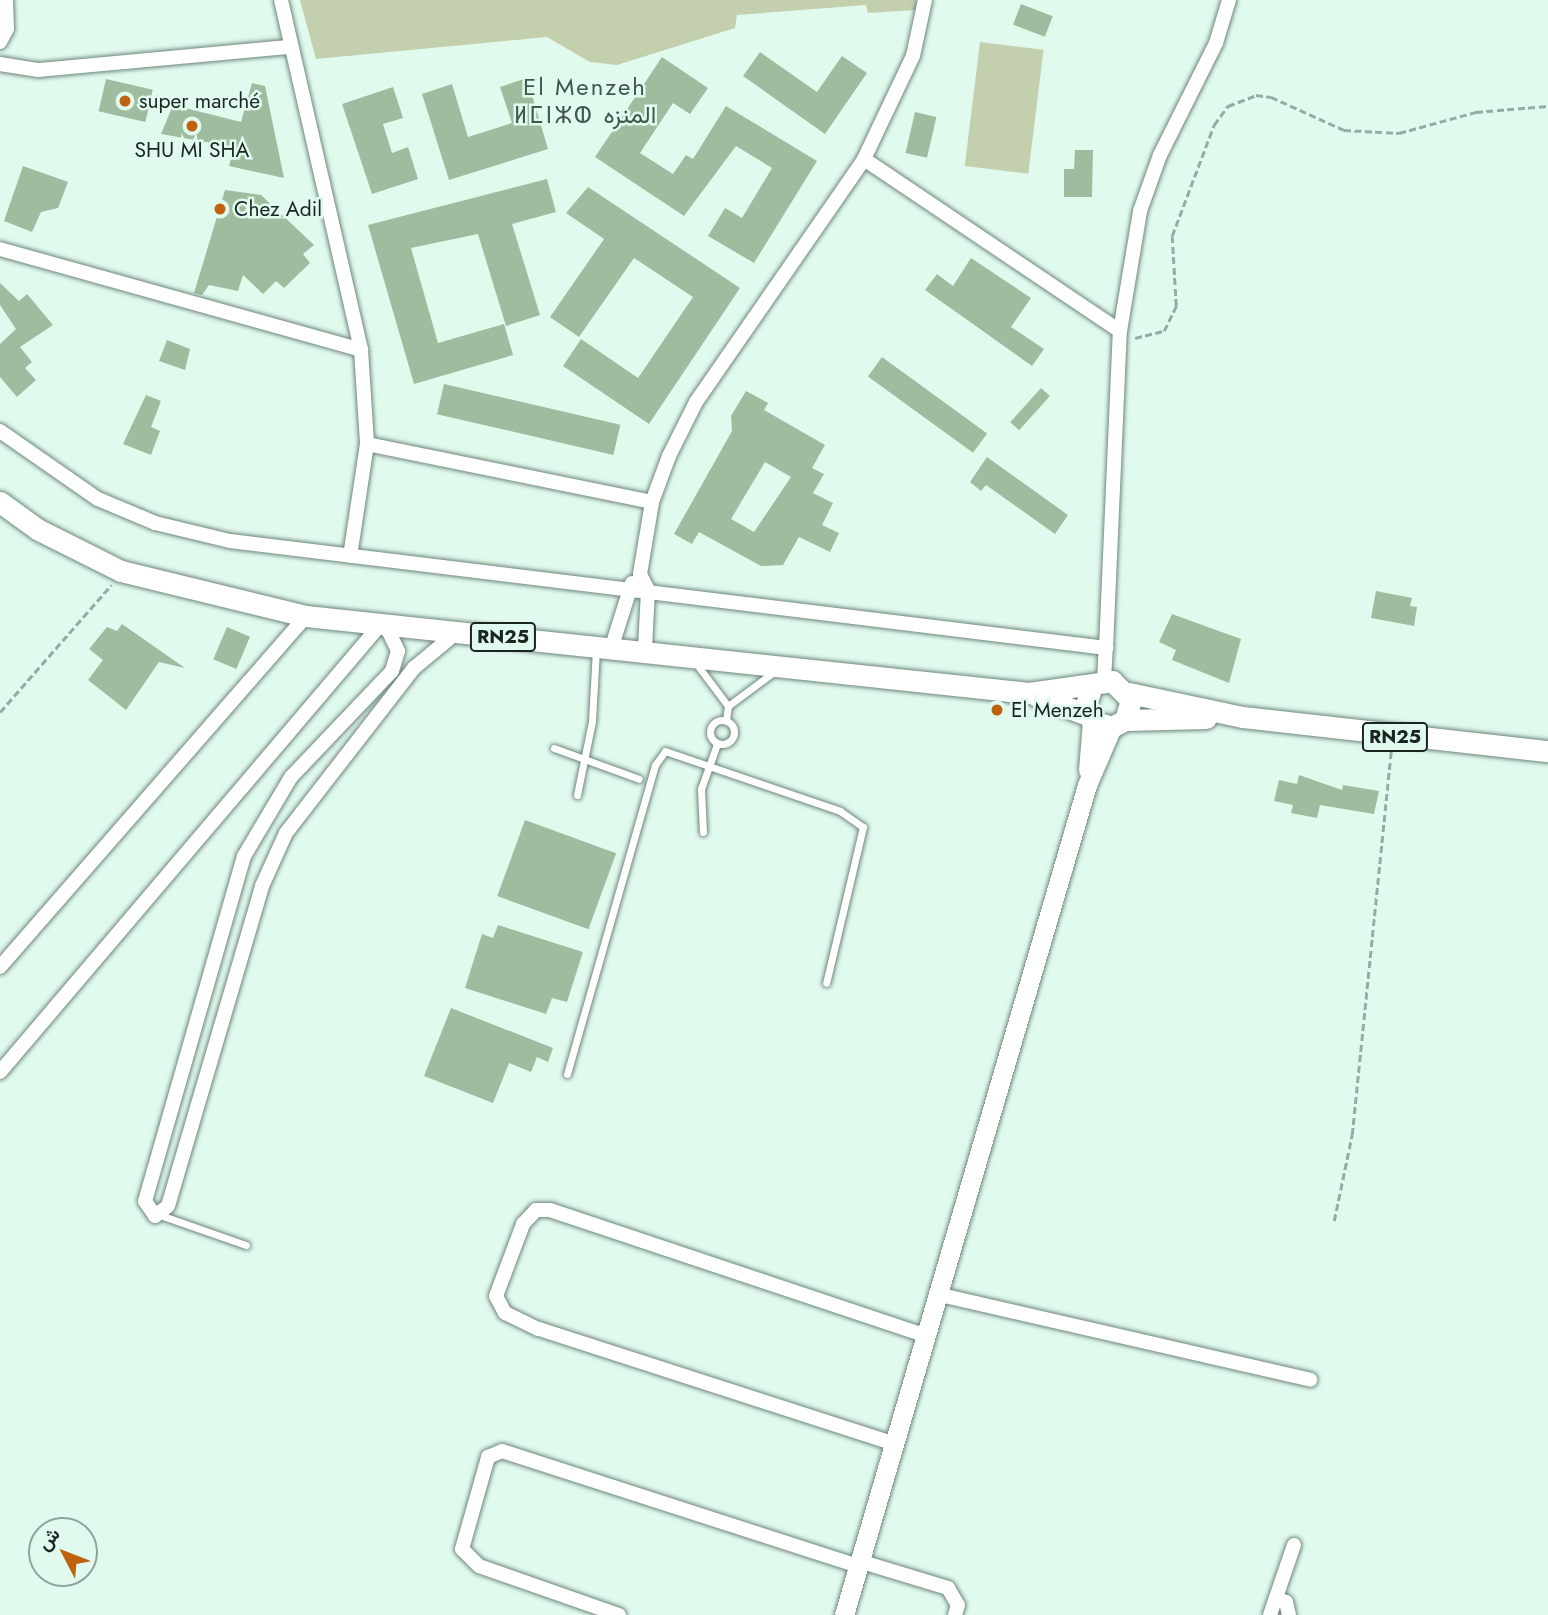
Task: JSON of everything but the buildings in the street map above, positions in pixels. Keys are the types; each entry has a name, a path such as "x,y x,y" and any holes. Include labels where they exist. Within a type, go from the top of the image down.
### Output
{"main road":[{"name":"RN25","path":"0,502 37,529 121,571 306,616 456,633 645,648 1029,693 1104,721 1243,717"},
{"name":"RN25","path":"1029,693 1098,684 1243,717 1391,737 1548,751"},
{"path":"1098,684 1104,721"},
{"path":"1104,721 1129,693"}],"street":[{"path":"0,42 7,29 6,0"},
{"path":"281,0 289,47 361,350 367,444 350,556"},
{"path":"604,645 626,588 640,574 652,502 696,402 864,159 913,56 930,0"},
{"path":"1098,684 1106,648 1119,331 1146,190 1204,71 1229,0"},
{"path":"0,64 39,70 289,47"},
{"path":"864,159 1119,331"},
{"path":"0,248 361,350"},
{"path":"0,431 98,499 155,523 350,556 648,590 1106,648"},
{"path":"367,444 652,502"},
{"path":"640,574 648,590 645,648"},
{"path":"0,967 306,616"},
{"path":"0,1072 383,624 398,651 389,689 297,817 269,868 163,1216 148,1210 145,1201 244,856 291,777 389,689 423,658 456,633"},
{"path":"844,1615 923,1335 1104,721"},
{"path":"892,1443 538,1329 505,1313 496,1296 523,1224 537,1210 550,1210 923,1335"},
{"path":"936,1294 1310,1380"},
{"path":"619,1615 479,1566 462,1549 488,1457 502,1451 858,1564 948,1588 958,1605 955,1615"},
{"path":"1270,1615 1294,1545"},
{"path":"1276,1598 1286,1602 1289,1615"}],"lane":[{"path":"577,795 604,645"},
{"path":"689,653 727,706 726,721 734,734 717,744 701,789 703,832"},
{"path":"727,706 783,664"},
{"path":"717,744 711,726 726,721"},
{"path":"554,748 585,756 639,779"},
{"path":"566,1074 655,765 665,751 710,762 840,811 863,827 826,983"},
{"path":"163,1216 246,1245"}],"path":[{"path":"1119,331 1149,340 1169,320 1176,306 1172,236 1214,125 1228,106 1256,95 1271,97 1344,130 1399,133 1476,112 1548,106"},
{"path":"0,712 121,571"},
{"path":"1334,1222 1352,1135 1391,737"}],"green space":[{"path":"300,0 916,0 916,10 868,13 866,5 737,15 735,28 617,65 590,62 547,37 316,59"},
{"path":"980,42 1044,50 1028,174 965,166"}],"place":[{"name":"super marché","path":"125,101"},
{"name":"SHU MI SHA","path":"192,126"},
{"name":"Chez Adil","path":"220,209"},
{"name":"El Menzeh","path":"997,710"}],"district":[{"name":"El Menzeh ⵍⵎⵏⵣⵀ المنزه","path":"585,101"}]}
